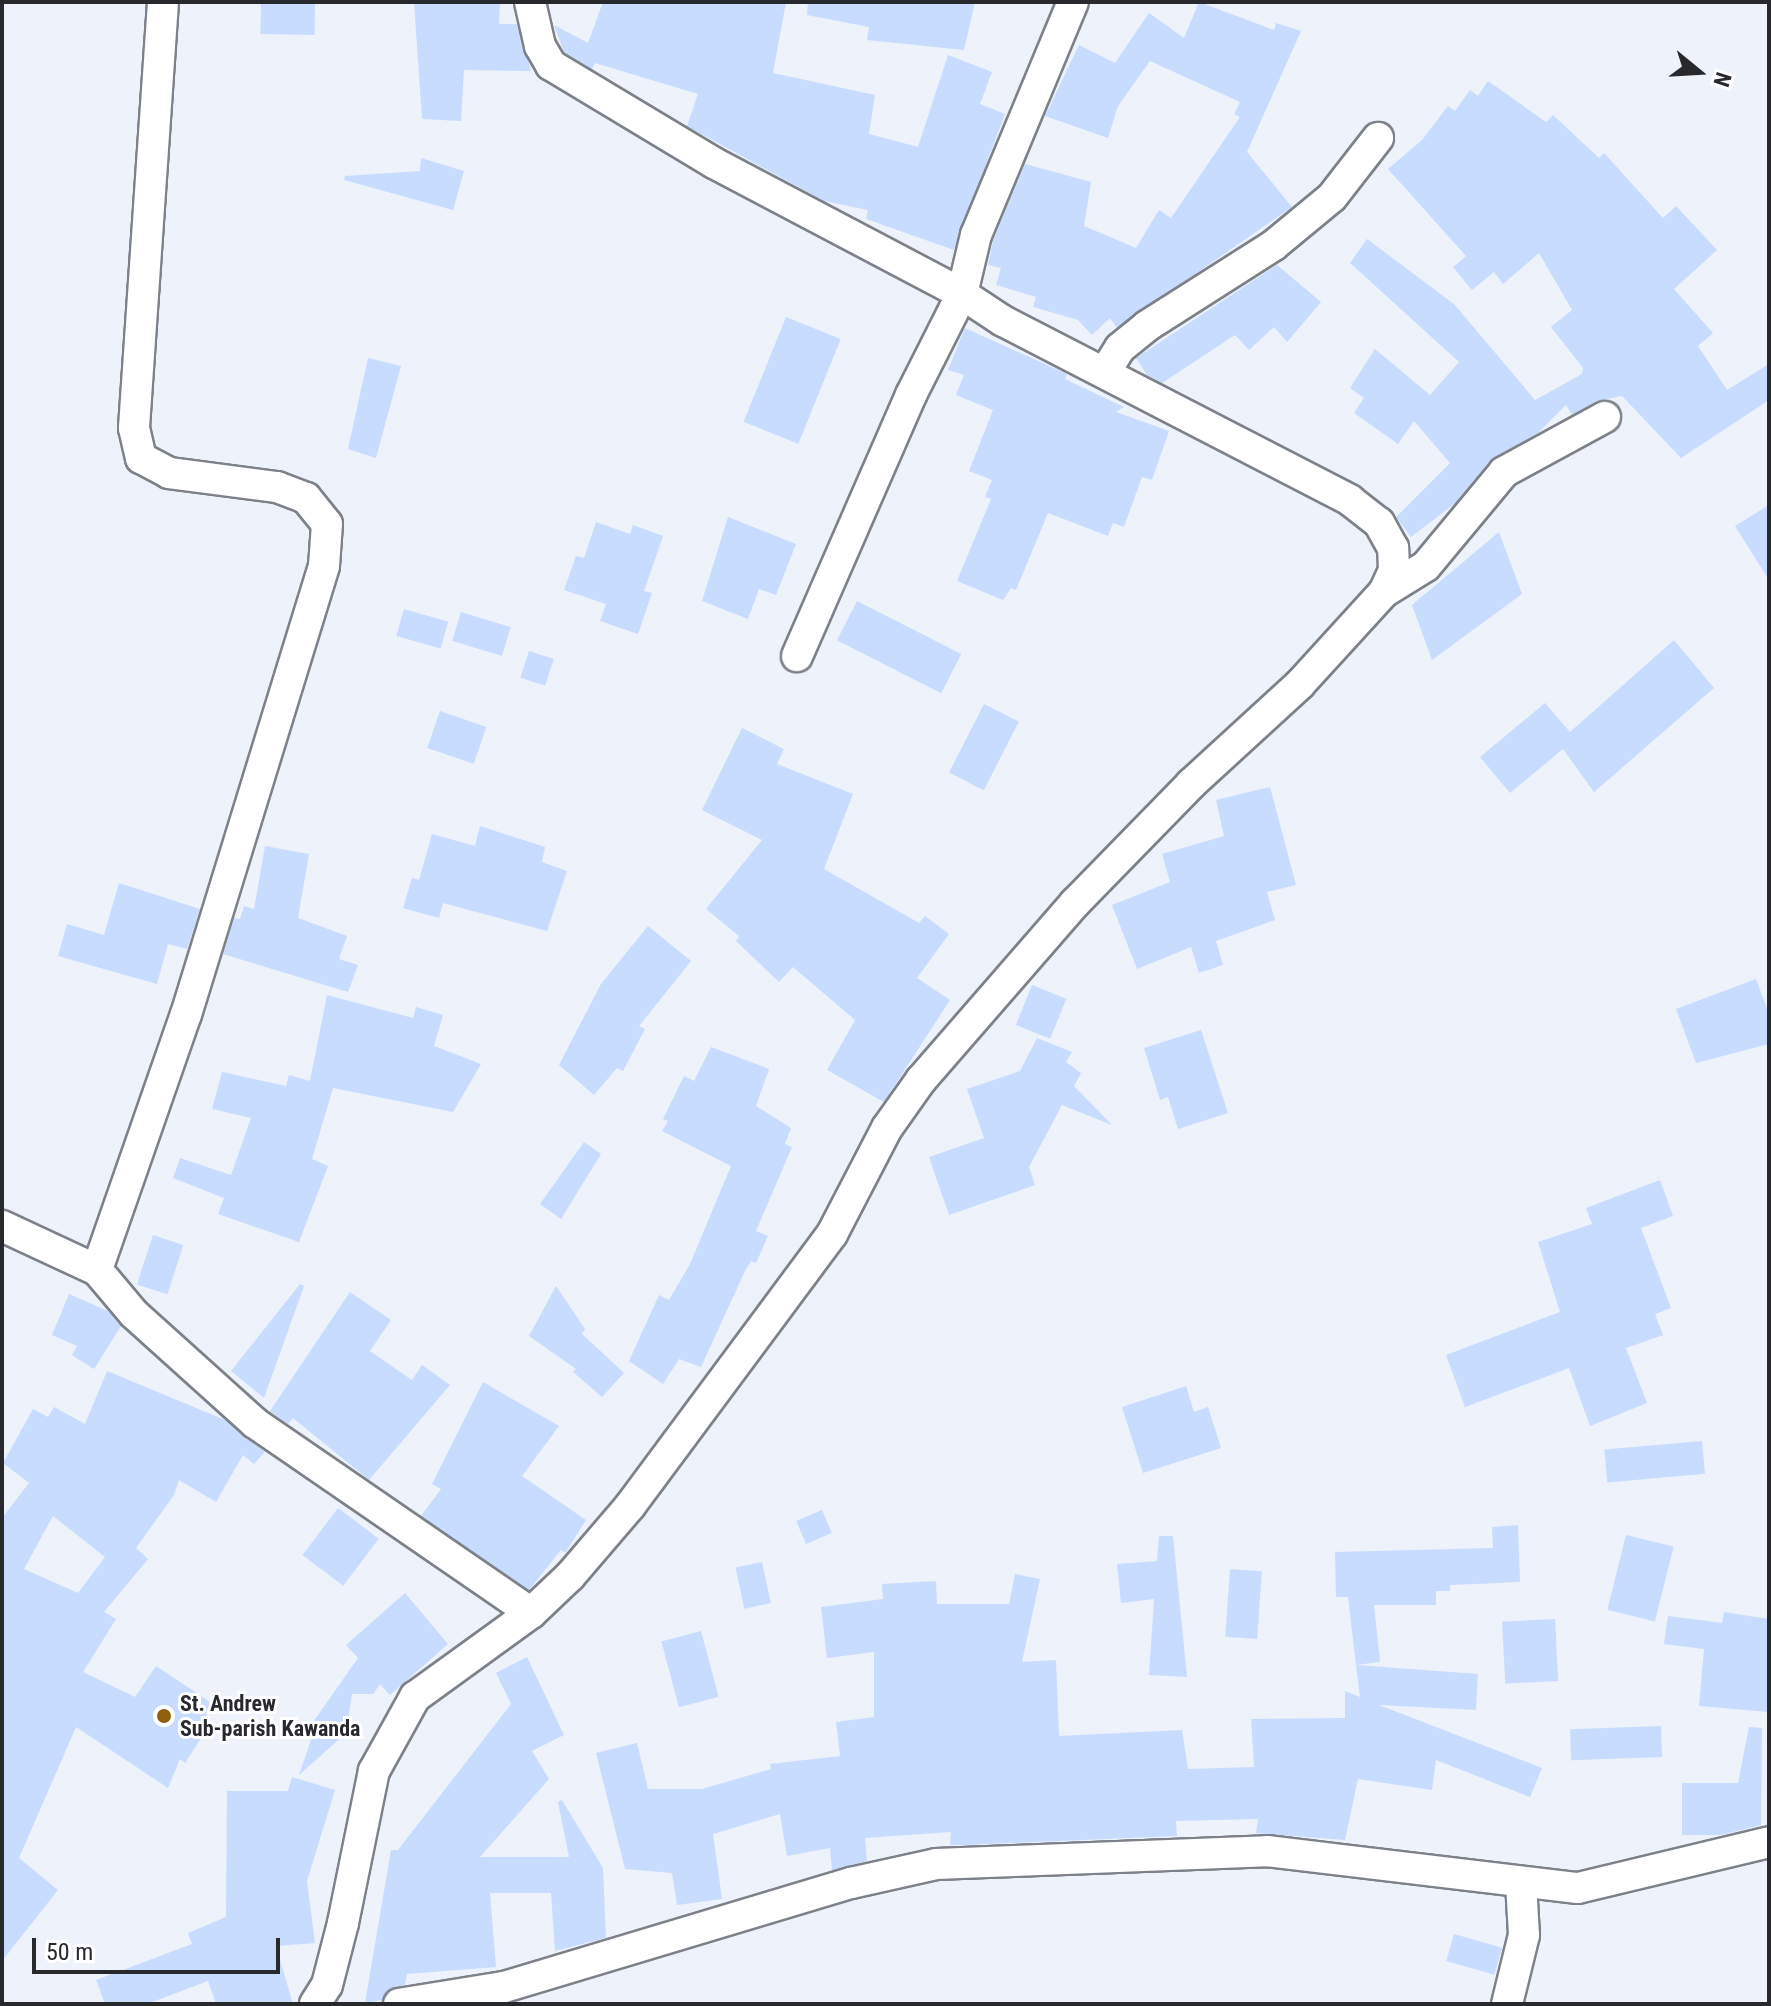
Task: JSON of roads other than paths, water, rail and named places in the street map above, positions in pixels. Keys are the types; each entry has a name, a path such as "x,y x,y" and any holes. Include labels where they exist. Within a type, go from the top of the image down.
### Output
{"street":[{"path":"97,1270 186,1014 324,566 327,524 306,498 277,487 169,473 141,458 134,428 163,2"},
{"path":"530,2 540,46 551,65 714,163 962,294 1003,321 1350,500 1379,523 1393,548 1394,571 1384,592"},
{"path":"797,656 911,395 962,294 981,221 1073,2"},
{"path":"1105,372 1120,348 1147,326 1274,245 1332,197 1378,138"},
{"path":"315,2004 327,1985 374,1771 388,1739 415,1697 531,1613 630,1506 832,1234 887,1128 921,1080 1075,903 1191,784 1300,684 1384,592 1426,566 1504,472 1605,417"},
{"path":"2,1226 97,1270 134,1314 255,1423 531,1613"},
{"path":"399,2004 504,1987 851,1883 936,1864 1254,1850 1578,1888 1769,1842"},
{"path":"1507,2004 1524,1935 1521,1883"}],"place":[{"name":"St. Andrew Sub-parish Kawanda","path":"164,1716"}]}
